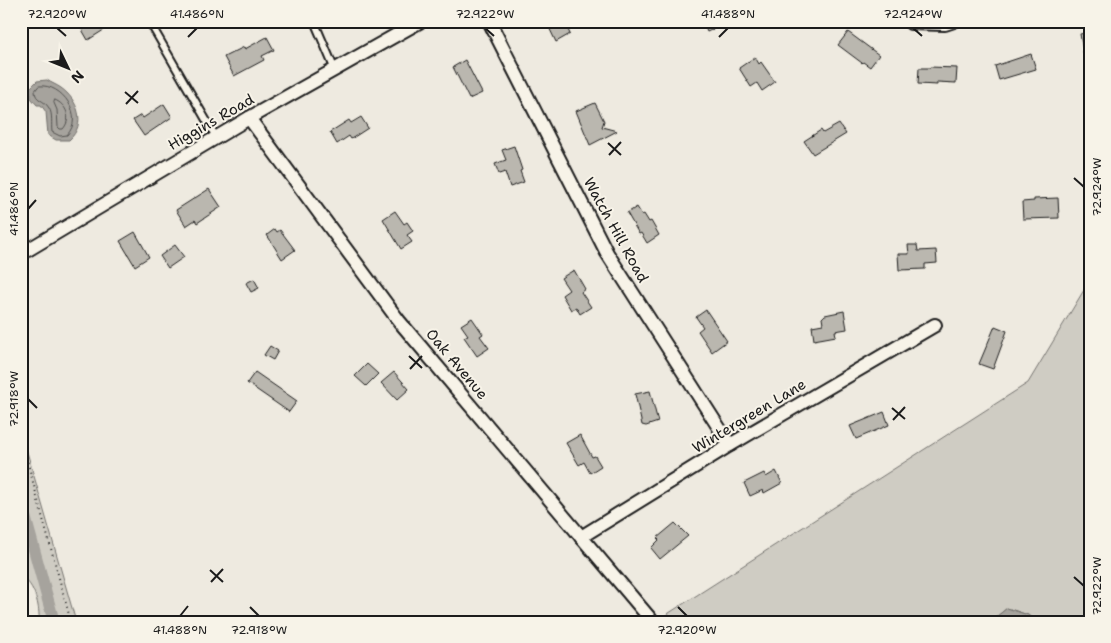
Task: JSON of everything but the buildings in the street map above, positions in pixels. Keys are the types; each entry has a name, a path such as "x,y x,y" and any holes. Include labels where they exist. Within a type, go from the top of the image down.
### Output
{"street":[{"name":"Higgins Road","path":"21,254 249,118 421,21"},
{"name":"Watch Hill Road","path":"489,21 607,253 730,446"},
{"path":"909,21 911,23 945,24 954,21"},
{"name":"Oak Avenue","path":"249,118 399,321 653,622"},
{"name":"Wintergreen Lane","path":"581,537 934,325"}],"lane":[{"path":"150,21 216,138"},
{"path":"314,21 335,70"}],"path":[{"path":"21,438 71,622"}],"shaded area":[{"path":"1090,280 1090,622 1036,622 1028,615 1007,608 990,622 655,622 1028,383"},
{"path":"21,431 76,622 39,622 36,596 30,585 21,576 23,556 21,545"}],"water":[{"path":"47,80 67,93 76,106 79,120 78,127 75,134 69,140 56,140 48,135 46,112 41,105 37,105 31,98 30,88 37,81"},
{"path":"1007,608 1028,615 1036,622 990,622"}],"waterway":[{"path":"21,502 54,622"}]}
